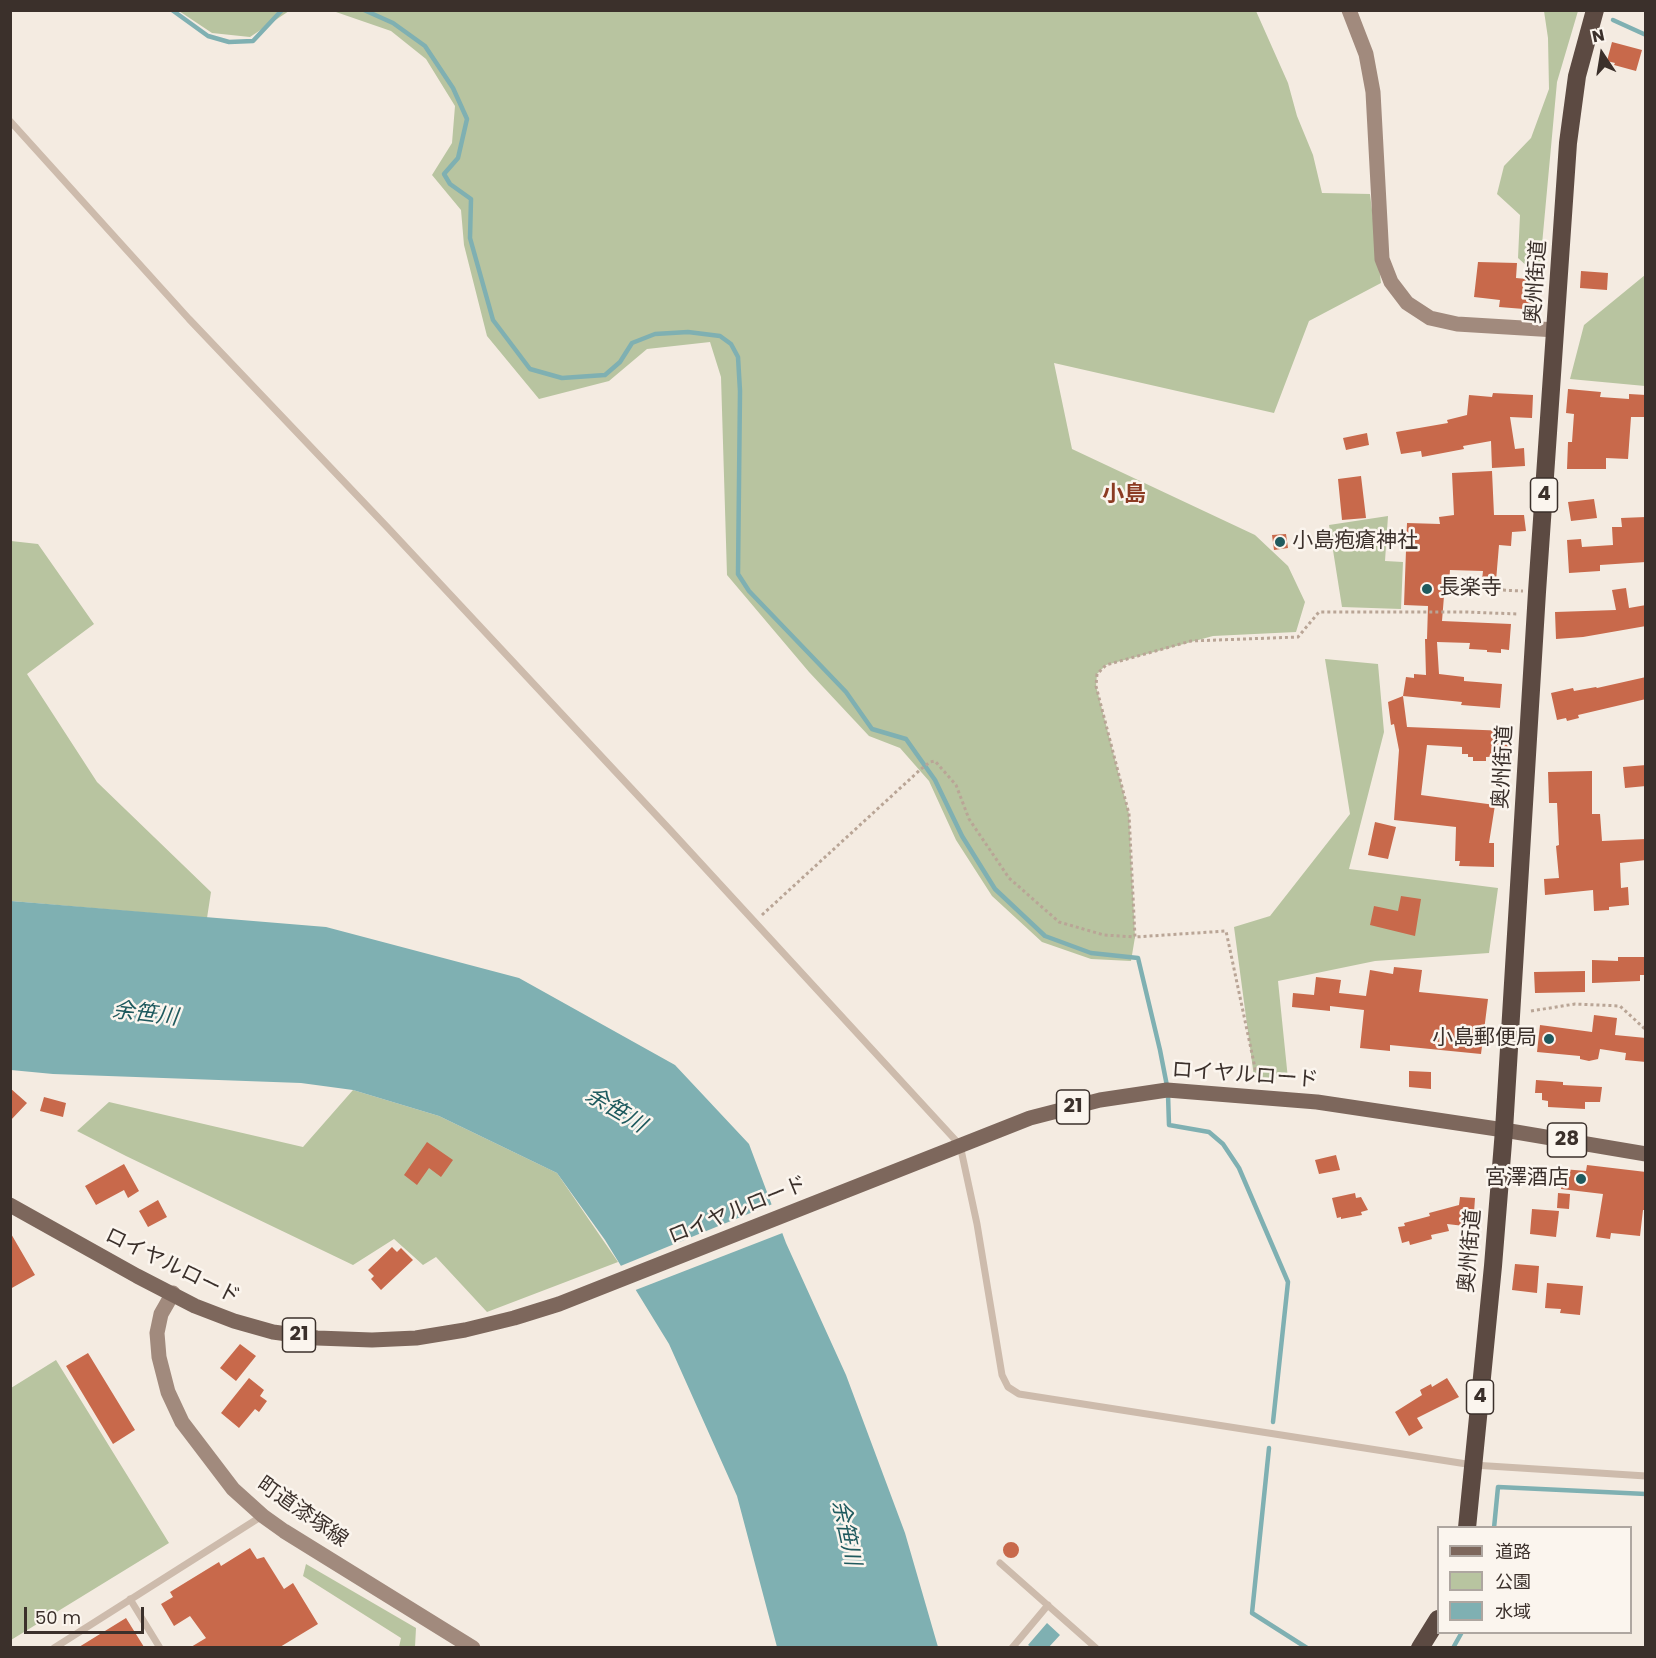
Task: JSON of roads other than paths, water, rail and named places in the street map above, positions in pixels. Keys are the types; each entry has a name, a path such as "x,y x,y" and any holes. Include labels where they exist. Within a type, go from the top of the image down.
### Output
{"highway":[{"name":"奥州街道","path":"1467,1526 1504,1130 1535,615 1568,143 1577,76 1594,10"},
{"path":"1420,1647 1437,1621"}],"main road":[{"name":"ロイヤルロード","path":"10,1204 137,1276 195,1306 234,1321 273,1332 317,1338 372,1340 416,1338 465,1330 525,1315 609,1285 1030,1118 1100,1100 1167,1090 1327,1103 1504,1130"},
{"name":"28","path":"1504,1130 1646,1154"}],"street":[{"path":"1349,10 1366,54 1373,92 1382,259 1391,282 1407,303 1430,318 1456,324 1556,330"},
{"name":"町道漆塚線","path":"173,1293 161,1314 157,1333 159,1357 168,1392 182,1422 233,1489 263,1516 473,1647"}],"lane":[{"path":"10,121 189,319 388,528 960,1145 977,1224 1002,1375 1008,1387 1019,1394 1473,1465 1646,1476"},
{"path":"54,1647 263,1516"},
{"path":"1000,1563 1095,1647"},
{"path":"130,1599 160,1647"},
{"path":"1012,1647 1048,1605"}],"water":[{"name":"余笹川","path":"11,901 326,927 519,978 675,1065 749,1144 786,1243 846,1375 905,1533 938,1647 777,1647 737,1496 669,1344 605,1240 557,1173 439,1116 353,1090 301,1083 53,1074 11,1070"},
{"path":"1047,1623 1060,1635 1049,1647 1028,1645"}],"waterway":[{"path":"172,10 208,36 229,42 253,41 282,10"},
{"path":"364,10 393,23 425,46 453,88 467,119 458,158 444,174 450,184 471,199 470,238 493,320 530,369 562,378 605,375 620,362 632,343 655,334 688,332 720,336 731,344 738,357 740,391 738,574 749,591 846,692 872,729 906,739 935,780 962,836 995,889 1045,936 1091,953 1138,958 1167,1086"},
{"path":"1613,20 1646,35"},
{"path":"1168,1094 1169,1125 1209,1132 1223,1144 1239,1168 1288,1282 1273,1422"},
{"path":"1269,1448 1252,1613 1307,1648"},
{"path":"1494,1526 1498,1487 1646,1494"},
{"path":"1453,1648 1461,1634"}],"place":[{"name":"小島疱瘡神社","path":"1280,542"},
{"name":"長楽寺","path":"1427,589"},
{"name":"小島郵便局","path":"1549,1039"},
{"name":"宮澤酒店","path":"1581,1179"}],"district":[{"name":"小島","path":"1124,495"}]}
